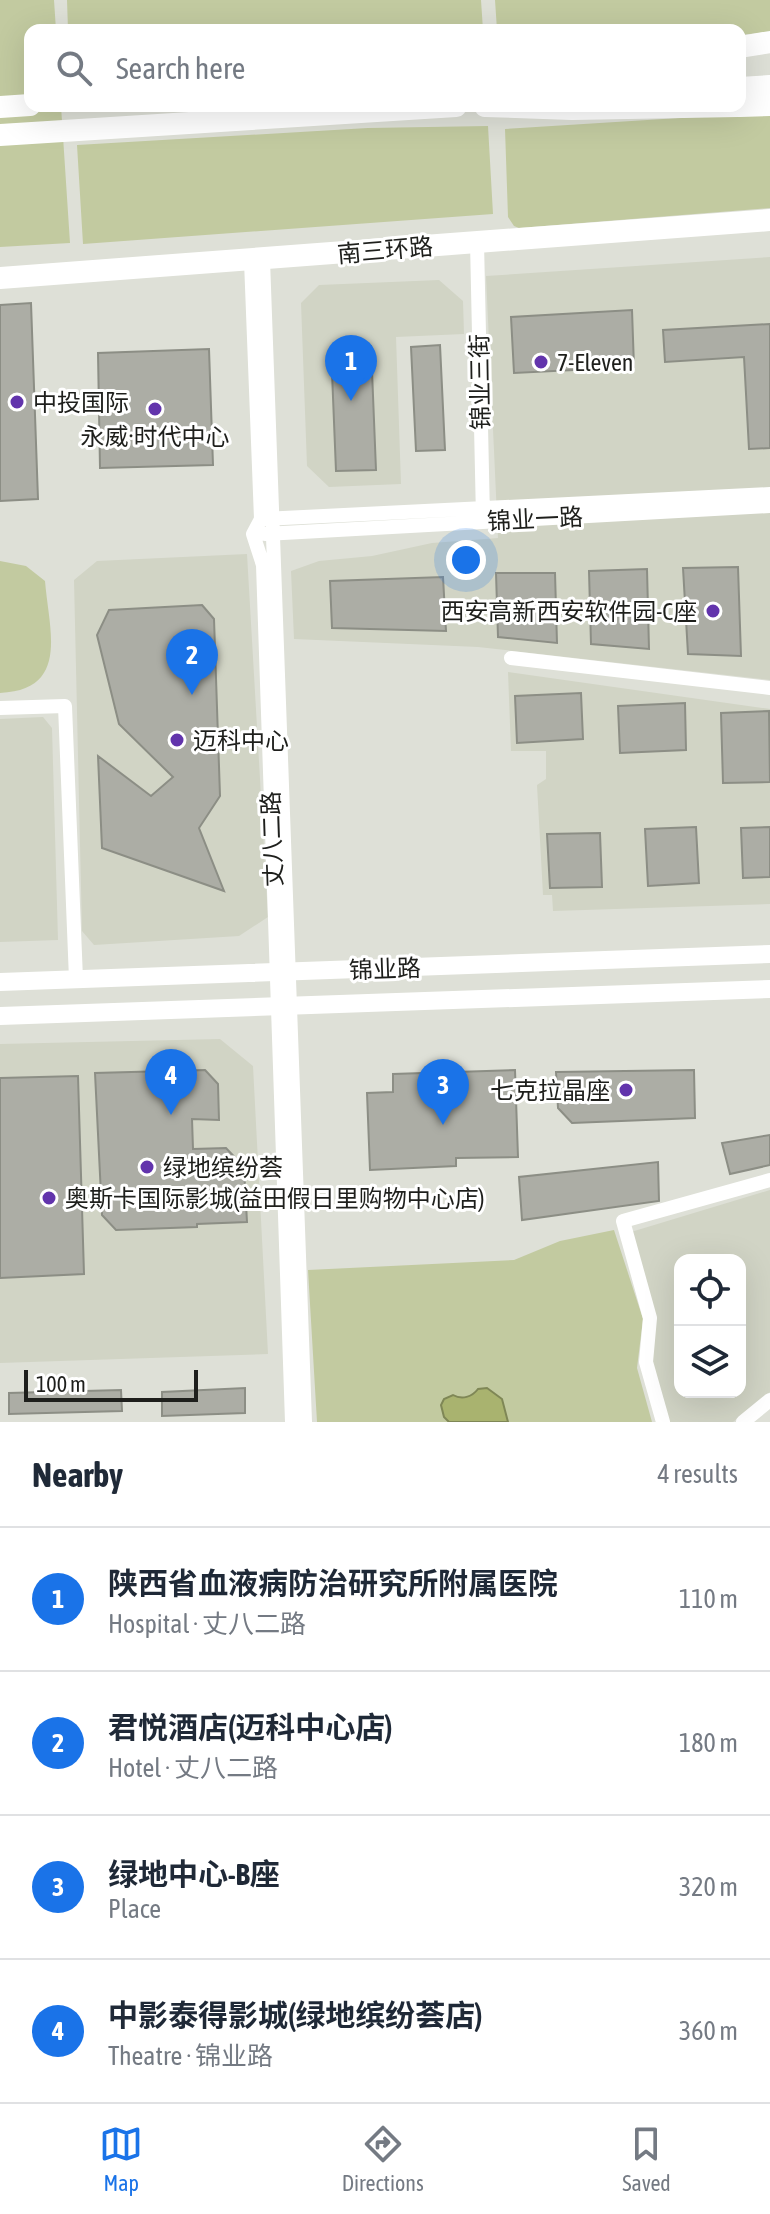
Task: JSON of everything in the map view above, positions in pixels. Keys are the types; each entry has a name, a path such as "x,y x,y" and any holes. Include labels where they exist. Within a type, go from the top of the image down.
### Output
{"highway":[{"path":"746,46 770,42"},
{"path":"746,59 770,57"},
{"path":"746,88 770,86"},
{"path":"0,107 24,105"},
{"path":"746,106 770,105"},
{"path":"0,135 362,112"},
{"name":"南三环路","path":"0,278 770,220"}],"main road":[{"name":"锦业路","path":"0,982 770,954"},
{"name":"锦业路","path":"0,1016 770,989"}],"street":[{"name":"锦业三街","path":"477,242 483,516"},
{"name":"丈八二路","path":"257,260 283,972 292,1422"},
{"name":"锦业一路","path":"483,516 770,494"},
{"name":"锦业一路","path":"269,524 770,506"},
{"name":"丈八二路","path":"269,524 253,534 263,565 283,972"},
{"path":"511,658 770,688"},
{"path":"0,708 65,706 76,979"},
{"name":"丈八二路","path":"284,1007 305,1422"},
{"path":"663,1422 646,1362 650,1318 623,1221 770,1180"},
{"path":"743,1422 770,1400"}],"shaded area":[{"path":"0,0 54,0 56,24 24,24 24,112 61,112 70,243 0,247"},
{"path":"67,0 481,0 483,24 68,24"},
{"path":"495,0 770,0 770,32 746,34 746,24 497,24"},
{"path":"770,115 770,208 519,228 508,217 505,129"},
{"path":"488,126 493,214 83,244 77,145 368,128"},
{"path":"770,257 770,680 478,647 294,639 291,571 319,561 372,556 432,543 498,538 486,276"},
{"path":"439,280 463,301 464,334 396,337 401,484 329,487 307,466 301,303 319,285"},
{"path":"247,554 268,917 239,936 94,945 82,931 74,580 97,561"},
{"path":"0,561 26,566 45,581 51,637 46,669 37,681 22,689 0,693"},
{"path":"508,672 770,709 770,904 553,911 552,895 543,895 537,785 546,779 546,751 511,751"},
{"path":"43,717 52,728 58,940 0,942 0,719"},
{"path":"220,1039 253,1066 268,1354 0,1363 0,1044"},
{"path":"770,1190 770,1392 733,1422 668,1422 650,1362 631,1232"},
{"path":"614,1230 643,1319 637,1368 652,1422 317,1422 308,1270 514,1260 560,1241"},
{"path":"487,1388 502,1399 508,1422 449,1422 444,1417 441,1405 444,1399 453,1395 467,1397 478,1389"}],"building":[{"name":"中投国际","path":"31,303 38,499 0,501 0,305"},
{"path":"632,310 634,367 514,373 511,317"},
{"path":"770,324 770,448 749,449 744,357 665,362 663,330"},
{"path":"440,345 445,450 416,451 411,347"},
{"path":"371,346 376,470 336,471 331,348"},
{"name":"永威·时代中心","path":"209,349 213,465 100,468 98,353"},
{"name":"西安高新西安软件园-C座","path":"738,567 741,656 688,654 683,568"},
{"path":"647,569 649,649 591,644 589,571"},
{"path":"496,573 555,573 557,643 498,637"},
{"path":"443,577 446,631 332,628 330,581"},
{"name":"迈科中心","path":"202,605 214,619 220,796 199,828 224,891 102,848 98,756 151,796 173,777 119,724 97,635 109,610"},
{"path":"581,693 583,739 517,743 515,696"},
{"path":"685,703 686,750 620,753 618,706"},
{"path":"769,711 770,782 723,783 721,713"},
{"path":"696,827 699,883 648,886 645,829"},
{"path":"770,827 770,877 743,878 741,828"},
{"path":"600,833 602,887 550,888 547,834"},
{"name":"绿地缤纷荟","path":"205,1070 218,1084 219,1120 192,1119 193,1149 226,1148 244,1167 247,1222 116,1230 102,1215 95,1073"},
{"path":"515,1070 518,1157 456,1158 456,1166 370,1170 367,1093 393,1092 393,1074"},
{"name":"七克拉晶座","path":"694,1070 695,1118 572,1123 558,1108 556,1072"},
{"path":"78,1076 84,1274 0,1278 0,1078"},
{"path":"770,1135 770,1165 730,1174 722,1143"},
{"path":"658,1162 659,1201 522,1220 519,1177"},
{"path":"245,1388 245,1413 162,1416 162,1392"},
{"path":"121,1390 122,1411 9,1414 9,1393"}],"place":[{"name":"7-Eleven","path":"541,362"},
{"name":"陕西省血液病防治研究所附属医院","path":"351,401"},
{"name":"中投国际","path":"17,402"},
{"name":"永威·时代中心","path":"155,409"},
{"name":"西安高新西安软件园-C座","path":"713,611"},
{"name":"君悦酒店(迈科中心店)","path":"192,695"},
{"name":"迈科中心","path":"177,740"},
{"name":"七克拉晶座","path":"626,1090"},
{"name":"中影泰得影城(绿地缤纷荟店)","path":"171,1115"},
{"name":"绿地中心-B座","path":"443,1125"},
{"name":"绿地缤纷荟","path":"147,1167"},
{"name":"奥斯卡国际影城(益田假日里购物中心店)","path":"49,1198"}]}
